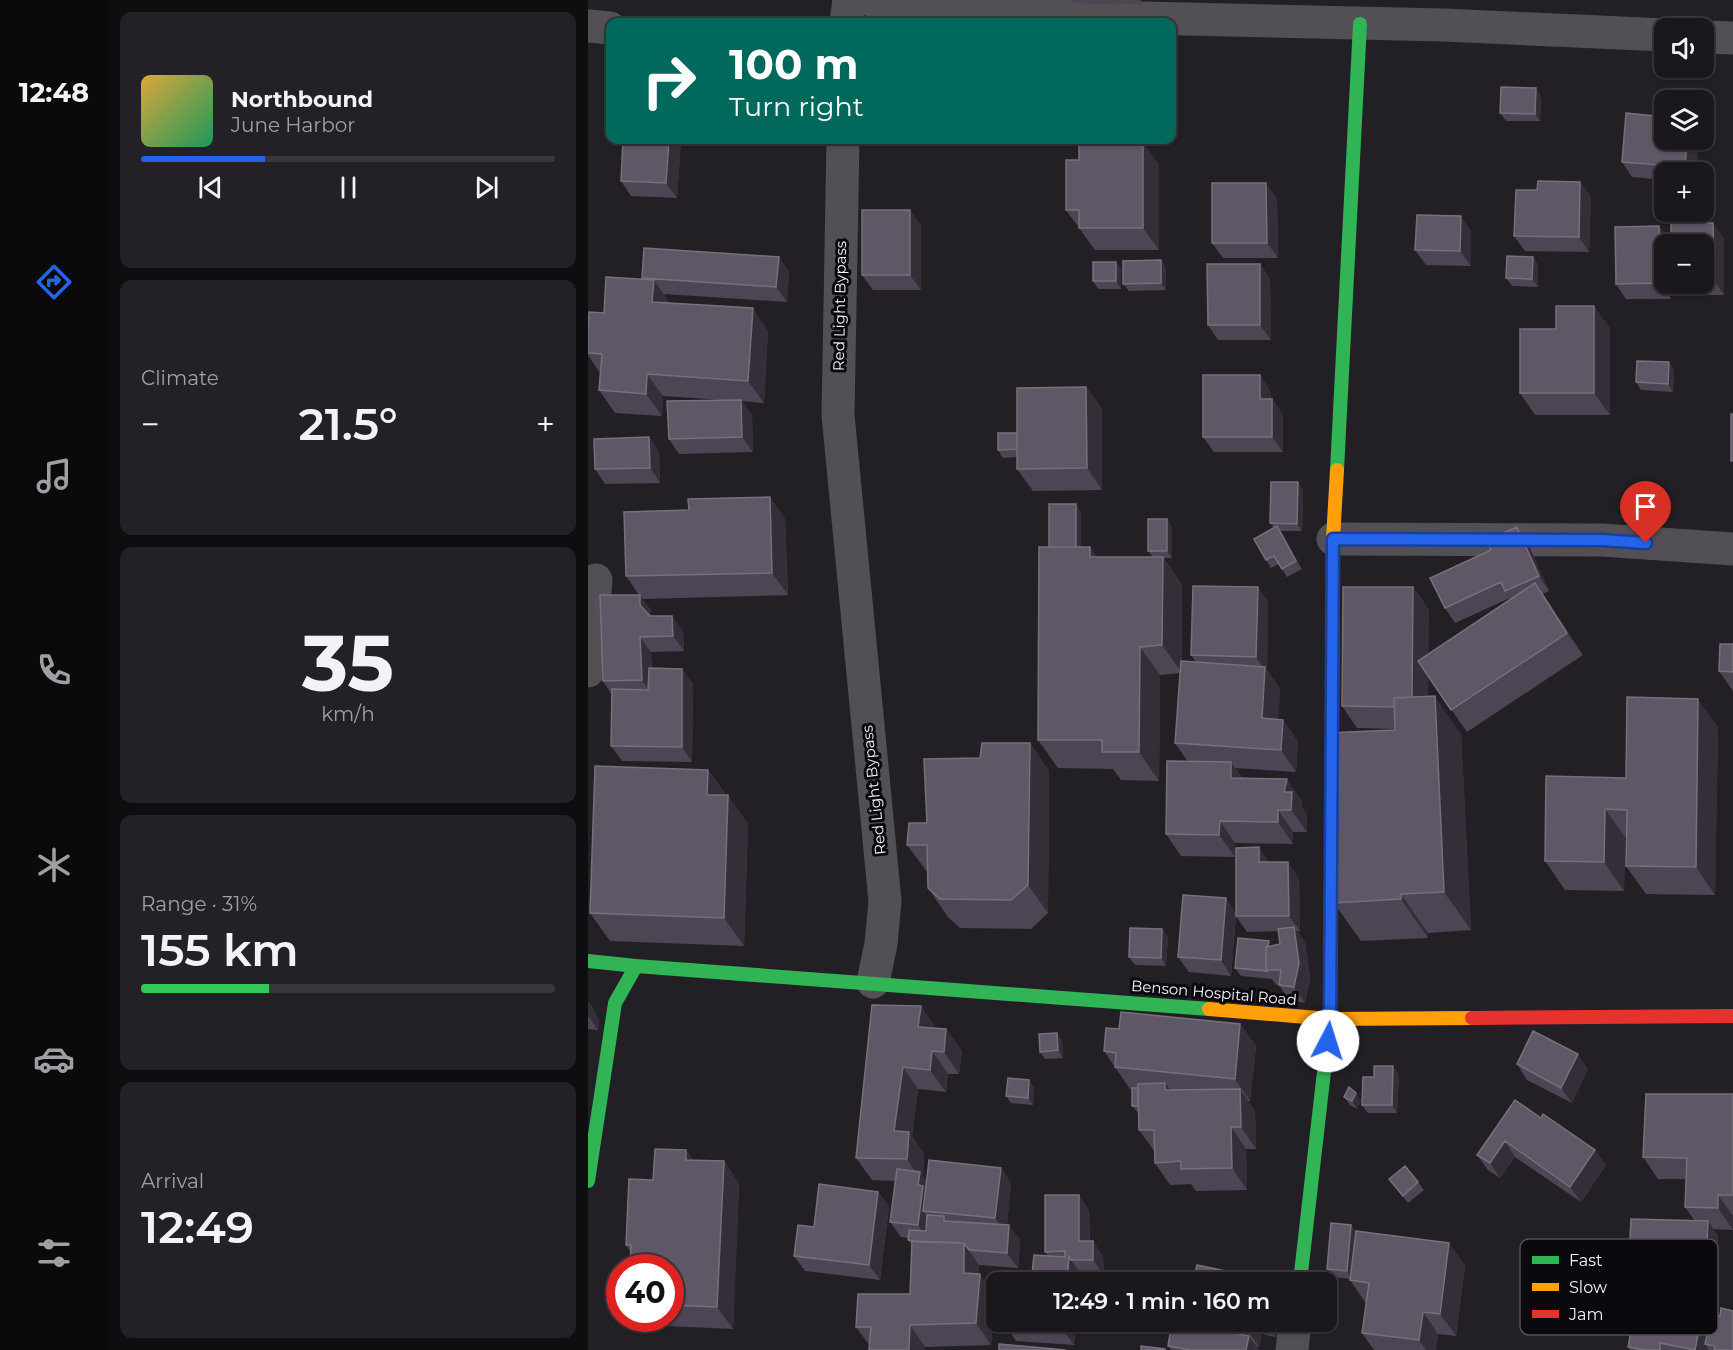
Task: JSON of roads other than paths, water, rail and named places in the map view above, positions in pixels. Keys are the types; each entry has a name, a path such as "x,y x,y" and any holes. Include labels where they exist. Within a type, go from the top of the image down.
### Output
{"street":[{"path":"847,18 849,0"},
{"path":"871,0 1058,16 1134,18"},
{"path":"1176,19 1360,24 1445,12 1654,34"},
{"path":"1301,1272 1330,1019 1333,539 1360,24"},
{"path":"588,26 606,28"},
{"path":"1714,37 1733,38"},
{"name":"Red Light Bypass","path":"843,144 838,415 885,901 881,944 873,982"},
{"path":"1333,539 1602,540 1733,549"},
{"path":"588,671 596,580"},
{"path":"588,961 873,982"},
{"path":"588,1181 615,1003 636,966"},
{"name":"Benson Hospital Road","path":"873,982 1330,1019 1733,1016"},
{"path":"1292,1350 1294,1332"}]}
